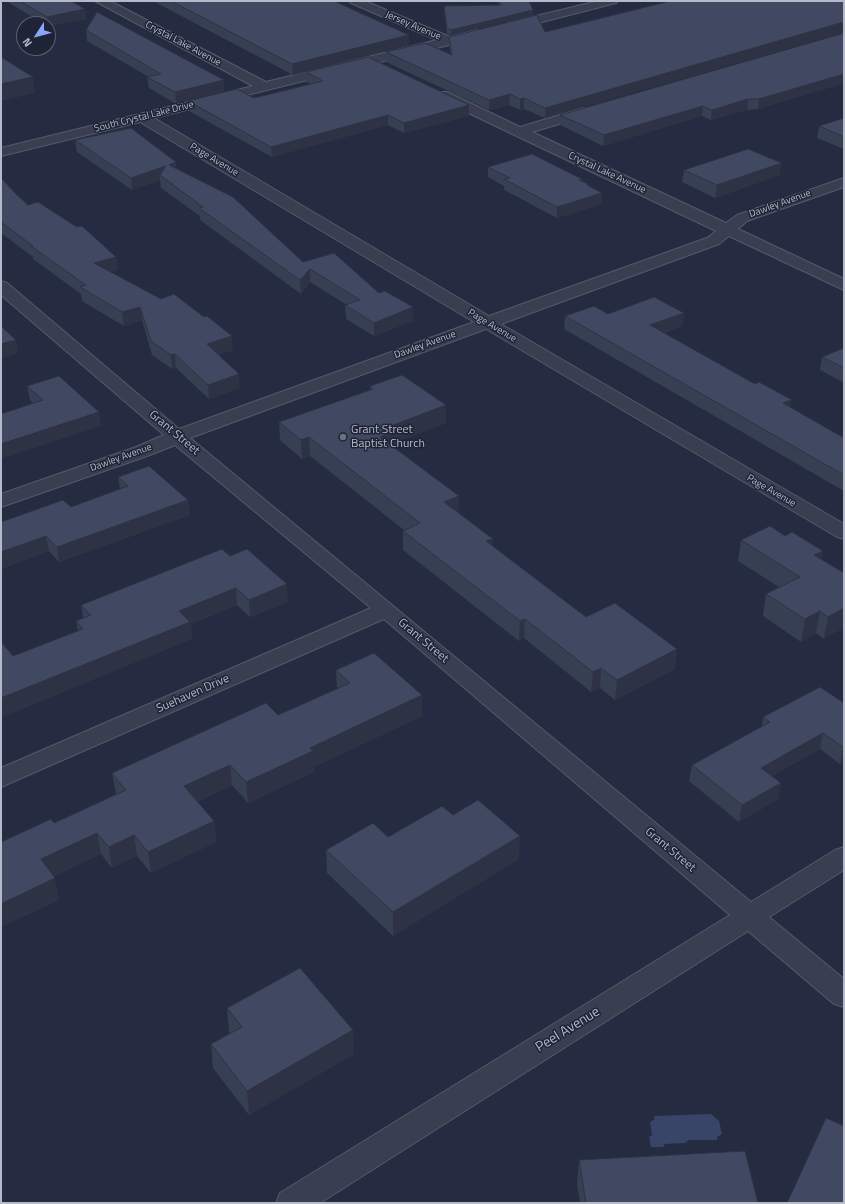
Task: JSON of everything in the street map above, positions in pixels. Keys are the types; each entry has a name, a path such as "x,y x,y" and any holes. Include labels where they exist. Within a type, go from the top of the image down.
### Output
{"street":[{"name":"Crystal Lake Avenue","path":"101,1 265,87"},
{"name":"Jersey Avenue","path":"355,1 449,41"},
{"path":"502,28 612,1"},
{"name":"South Crystal Lake Drive","path":"1,152 486,32"},
{"path":"370,60 391,71"},
{"name":"Crystal Lake Avenue","path":"426,88 844,285"},
{"path":"518,132 601,108"},
{"name":"Page Avenue","path":"142,117 486,323 844,533"},
{"name":"Dawley Avenue","path":"1,501 143,451 177,437 486,323 714,241 742,218 844,182"},
{"name":"Grant Street","path":"4,292 386,610 844,996"},
{"name":"Suehaven Drive","path":"1,778 386,610"},
{"name":"Peel Avenue","path":"292,1203 844,857"}],"water":[{"path":"711,1114 719,1121 722,1134 717,1137 717,1140 689,1140 685,1143 665,1144 663,1147 651,1147 649,1137 652,1135 650,1122 655,1119 654,1116"}],"building":[{"path":"20,1 71,1 85,9 52,16 45,16"},
{"path":"171,1 334,1 409,35 292,64"},
{"path":"499,1 529,1 533,10 451,30 447,28 444,6 501,5"},
{"path":"670,1 844,1 844,22 545,108 524,98 520,99 510,94 489,100 386,52 425,43 452,55 449,37 537,15 545,32"},
{"path":"97,12 224,80 175,92 147,77 161,74 86,30"},
{"path":"844,33 844,74 759,99 748,99 712,110 703,106 604,135 560,115"},
{"path":"1,57 33,77 1,84"},
{"path":"368,57 469,105 404,123 388,115 271,147 188,101 237,89 254,98 323,81 306,72"},
{"path":"844,118 844,137 819,126"},
{"path":"131,128 176,162 169,165 233,197 303,262 334,253 379,293 385,291 413,307 374,323 345,305 360,300 310,269 300,280 199,208 203,207 160,175 166,166 131,178 75,140"},
{"path":"748,149 782,163 717,185 684,170"},
{"path":"532,154 582,179 579,180 602,193 557,207 504,179 510,178 488,167"},
{"path":"1,178 28,205 38,202 77,227 82,226 116,257 94,263 161,299 174,294 204,317 207,316 232,336 207,344 239,374 208,385 175,354 171,355 151,341 140,307 122,312 80,287 86,285 31,246 33,246 1,222"},
{"path":"654,297 684,313 650,325 755,384 759,382 792,400 783,403 844,438 844,475 565,316 594,306 608,314"},
{"path":"1,326 16,340 1,344"},
{"path":"844,348 844,368 822,357"},
{"path":"402,375 446,405 391,426 397,431 380,437 459,496 444,502 493,539 486,541 586,617 615,603 677,649 617,680 601,668 593,672 525,619 520,621 403,531 420,523 309,437 301,440 279,422 373,389 370,386"},
{"path":"59,376 99,412 1,444 1,414 43,400 27,386"},
{"path":"149,466 188,500 57,547 46,536 1,552 1,522 63,500 71,507 128,486 118,477"},
{"path":"770,526 785,536 792,532 823,551 814,555 844,573 844,608 828,617 820,611 805,619 766,594 800,577 741,540"},
{"path":"222,549 230,556 247,549 287,584 249,600 236,588 179,611 190,622 1,698 1,642 13,656 83,629 76,621 91,615 81,605"},
{"path":"374,653 422,695 310,748 313,751 246,782 230,765 184,786 214,821 148,852 134,835 109,847 97,833 41,859 55,878 1,904 1,842 51,819 54,823 126,790 112,773 266,703 278,715 350,683 336,670"},
{"path":"820,687 844,703 844,747 823,733 761,768 781,783 742,805 692,765 770,722 763,717"},
{"path":"478,800 520,836 393,912 326,850 373,823 388,837 442,806 453,815"},
{"path":"300,968 353,1030 247,1091 211,1044 242,1027 227,1008"},
{"path":"826,1118 844,1126 844,1203 787,1203"},
{"path":"745,1151 758,1203 586,1203 579,1160"}],"place":[{"name":"Grant Street Baptist Church","path":"343,437"}]}
